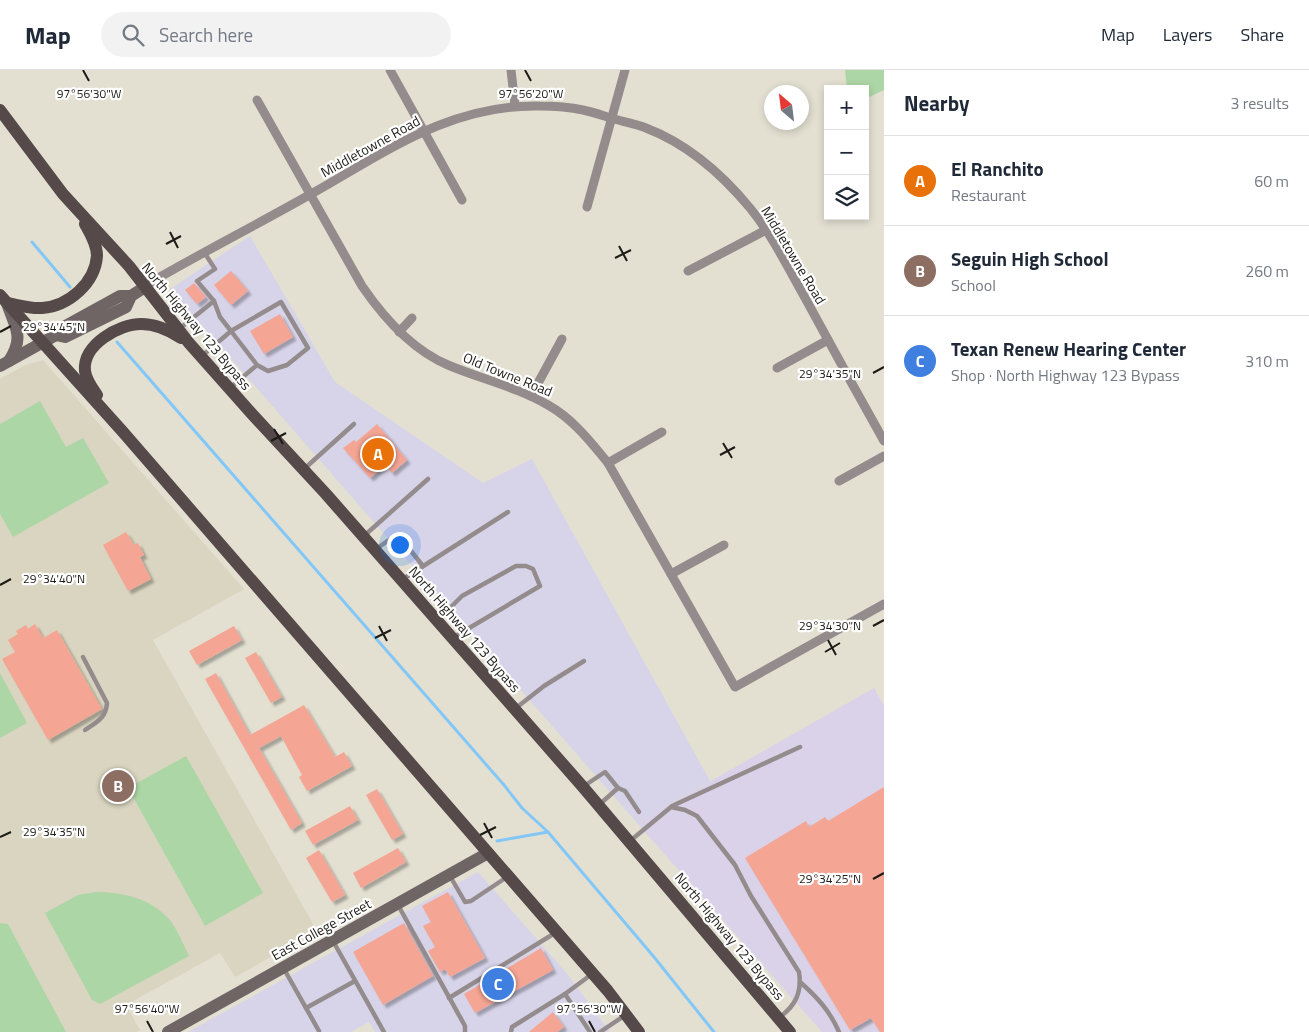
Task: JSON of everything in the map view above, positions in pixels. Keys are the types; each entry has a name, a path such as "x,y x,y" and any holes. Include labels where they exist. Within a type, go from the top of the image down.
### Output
{"main road":[{"name":"North Highway 123 Bypass","path":"0,110 73,206 98,232 189,343 364,536 583,786 790,1032"},
{"path":"4,299 42,308 68,300 89,281 97,255 96,247 91,234 73,206"},
{"path":"4,299 123,432 557,932 640,1032"},
{"path":"123,432 90,384 85,372 85,361 90,351 111,334 124,327 140,324 164,328 189,343"}],"street":[{"path":"390,70 462,200"},
{"path":"511,70 514,105"},
{"path":"587,207 625,70"},
{"name":"Old Towne Road","path":"257,100 362,286 380,312 399,332 446,364 531,396 549,405 569,419 587,437 608,463 735,688 884,604"},
{"name":"Middletowne Road","path":"145,288 204,252 423,131 459,117 514,105 552,106 582,110 644,127 668,138 711,167 732,188 766,230 884,441"},
{"path":"688,272 766,230"},
{"path":"5,364 56,335 60,329 120,296 131,296 145,288"},
{"path":"4,299 18,332 14,353 5,364"},
{"path":"399,332 412,318"},
{"path":"531,396 562,339"},
{"path":"777,368 828,340"},
{"path":"608,463 662,432"},
{"path":"839,481 884,456"},
{"path":"671,574 724,545"},
{"name":"East College Street","path":"168,1032 488,853"}],"lane":[{"path":"201,357 232,331 281,302 308,348 287,364 268,371 257,365 232,331 220,317 214,301 197,281 215,269 204,252"},
{"path":"178,330 214,301"},
{"path":"229,389 257,365"},
{"path":"303,470 354,424"},
{"path":"364,536 428,479"},
{"path":"402,580 508,512"},
{"path":"375,549 396,537 403,541 423,566"},
{"path":"437,620 462,596 516,566 526,566 533,569 540,586 453,638"},
{"path":"83,657 107,703 104,717 85,730"},
{"path":"515,709 544,686 584,661"},
{"path":"630,841 670,807 800,747"},
{"path":"583,786 605,772 618,788 625,791 639,812"},
{"path":"599,805 618,788"},
{"path":"670,807 685,810 697,816 735,865 799,972 800,982 796,1001 779,1018"},
{"path":"449,875 465,902 471,901 508,876"},
{"path":"397,904 465,1026 465,1032"},
{"path":"449,998 557,932"},
{"path":"333,940 384,1032"},
{"path":"283,968 319,1031"},
{"path":"511,1032 512,1027 593,974"},
{"path":"306,1008 356,981"},
{"path":"800,982 820,1000 839,1032"},
{"path":"565,994 590,1032"},
{"path":"600,1032 626,1014"}],"shaded area":[{"path":"250,236 335,382 483,483 532,459 710,781 637,823 170,289"},
{"path":"43,360 244,589 153,640 317,931 235,977 220,953 126,1005 140,1030 137,1032 0,1032 0,379 25,365"},
{"path":"874,688 884,706 884,1032 822,1032 637,823"},
{"path":"478,872 569,976 610,1032 375,1032 369,1022 351,1032 188,1032"}],"green space":[{"path":"845,70 884,70 884,90 869,97 869,85 847,85"},
{"path":"40,401 66,447 83,438 109,483 13,537 0,514 0,424"},
{"path":"0,673 27,723 0,738"},
{"path":"186,756 263,893 205,926 128,788"},
{"path":"96,892 125,895 144,901 161,911 177,931 189,956 100,1004 92,1000 45,913 78,895"},
{"path":"0,923 8,924 66,1032 0,1032"}],"building":[{"path":"231,271 248,291 231,305 214,285"},
{"path":"194,283 206,297 197,304 185,290"},
{"path":"280,314 293,337 264,354 250,331"},
{"path":"377,424 407,460 392,473 385,465 370,478 343,448 354,440 356,442"},
{"path":"126,532 134,545 138,543 144,555 140,557 151,579 128,591 103,545"},
{"path":"35,624 43,638 57,630 102,709 48,740 2,659 15,652 8,640 18,634 16,631 26,625 28,629"},
{"path":"234,626 242,640 197,665 189,651"},
{"path":"256,652 282,697 271,703 245,658"},
{"path":"216,673 250,735 304,705 335,757 344,752 352,766 307,791 299,777 302,775 281,736 259,748 302,823 291,830 205,679"},
{"path":"884,787 884,1032 880,1032 871,1018 850,1030 745,858 806,821 809,827 825,817 828,821"},
{"path":"377,789 403,834 392,840 366,795"},
{"path":"350,806 358,820 313,845 305,831"},
{"path":"398,848 406,862 361,888 353,873"},
{"path":"319,850 345,895 332,902 306,858"},
{"path":"448,892 485,958 450,977 445,969 440,972 428,951 435,947 423,926 431,922 422,906"},
{"path":"404,923 433,976 383,1005 353,952"},
{"path":"541,948 553,970 475,1013 464,994"},
{"path":"553,1012 564,1027 557,1032 529,1032"}],"waterway":[{"path":"32,242 70,287"},
{"path":"117,342 504,785 522,808 548,832 654,957 714,1032"},
{"path":"497,841 548,832"}],"place":[{"name":"El Ranchito","path":"378,454"},
{"name":"Seguin High School","path":"118,786"},
{"name":"Texan Renew Hearing Center","path":"498,984"}]}
